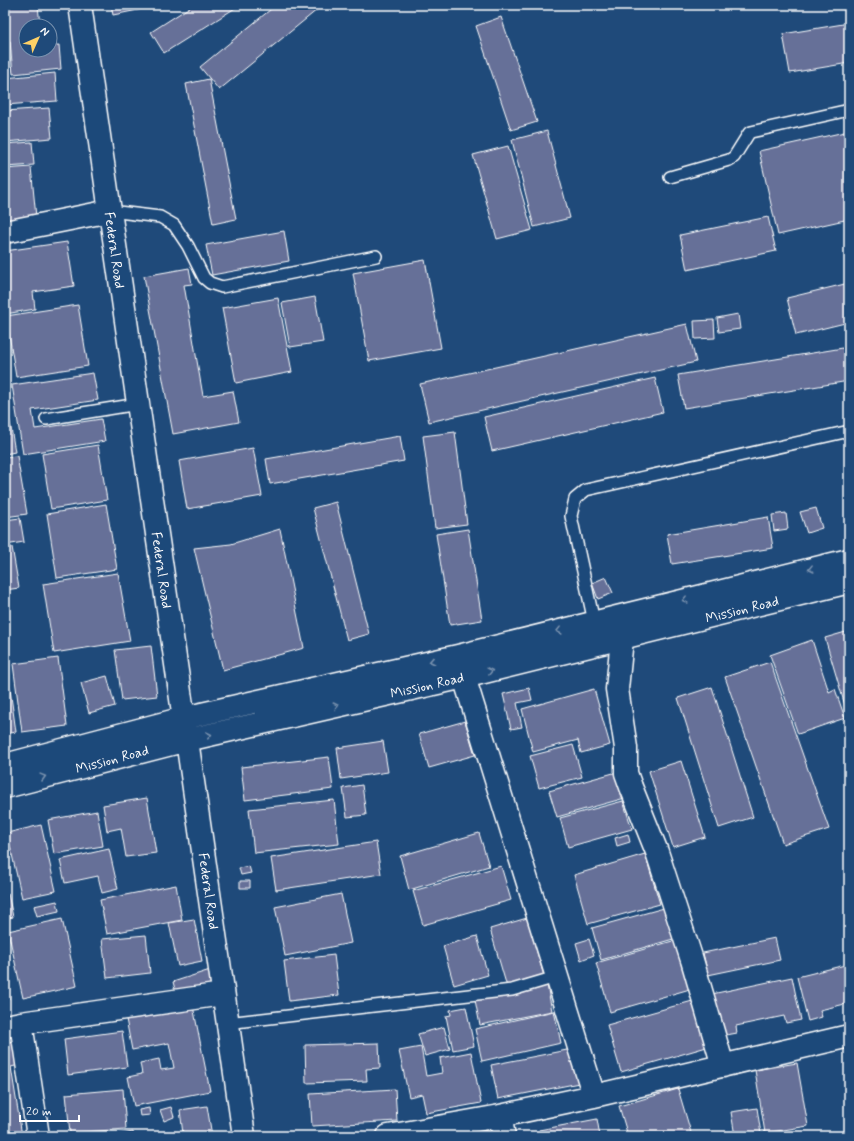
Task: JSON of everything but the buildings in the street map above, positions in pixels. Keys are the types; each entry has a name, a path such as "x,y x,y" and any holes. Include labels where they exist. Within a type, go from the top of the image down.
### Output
{"street":[{"name":"Federal Road","path":"80,5 188,740 244,1136"},
{"path":"5,232 110,211"},
{"name":"Mission Road","path":"5,764 184,718 458,656 849,560"},
{"name":"Mission Road","path":"5,787 188,740 464,677 849,582"},
{"path":"622,638 617,689 626,748 626,773 656,852 692,960 723,1066"},
{"path":"464,677 594,1096"},
{"path":"38,1136 13,1024 223,994"},
{"path":"388,1136 502,1126 594,1096 849,1036"}],"lane":[{"path":"670,177 729,160 734,156 750,132 849,110"},
{"path":"110,211 160,217 174,225 188,246 204,278 210,283 222,287 376,256"},
{"path":"46,419 138,404"},
{"path":"594,622 571,516 575,499 586,490 845,432"},
{"path":"227,1023 512,990 556,977"}]}
